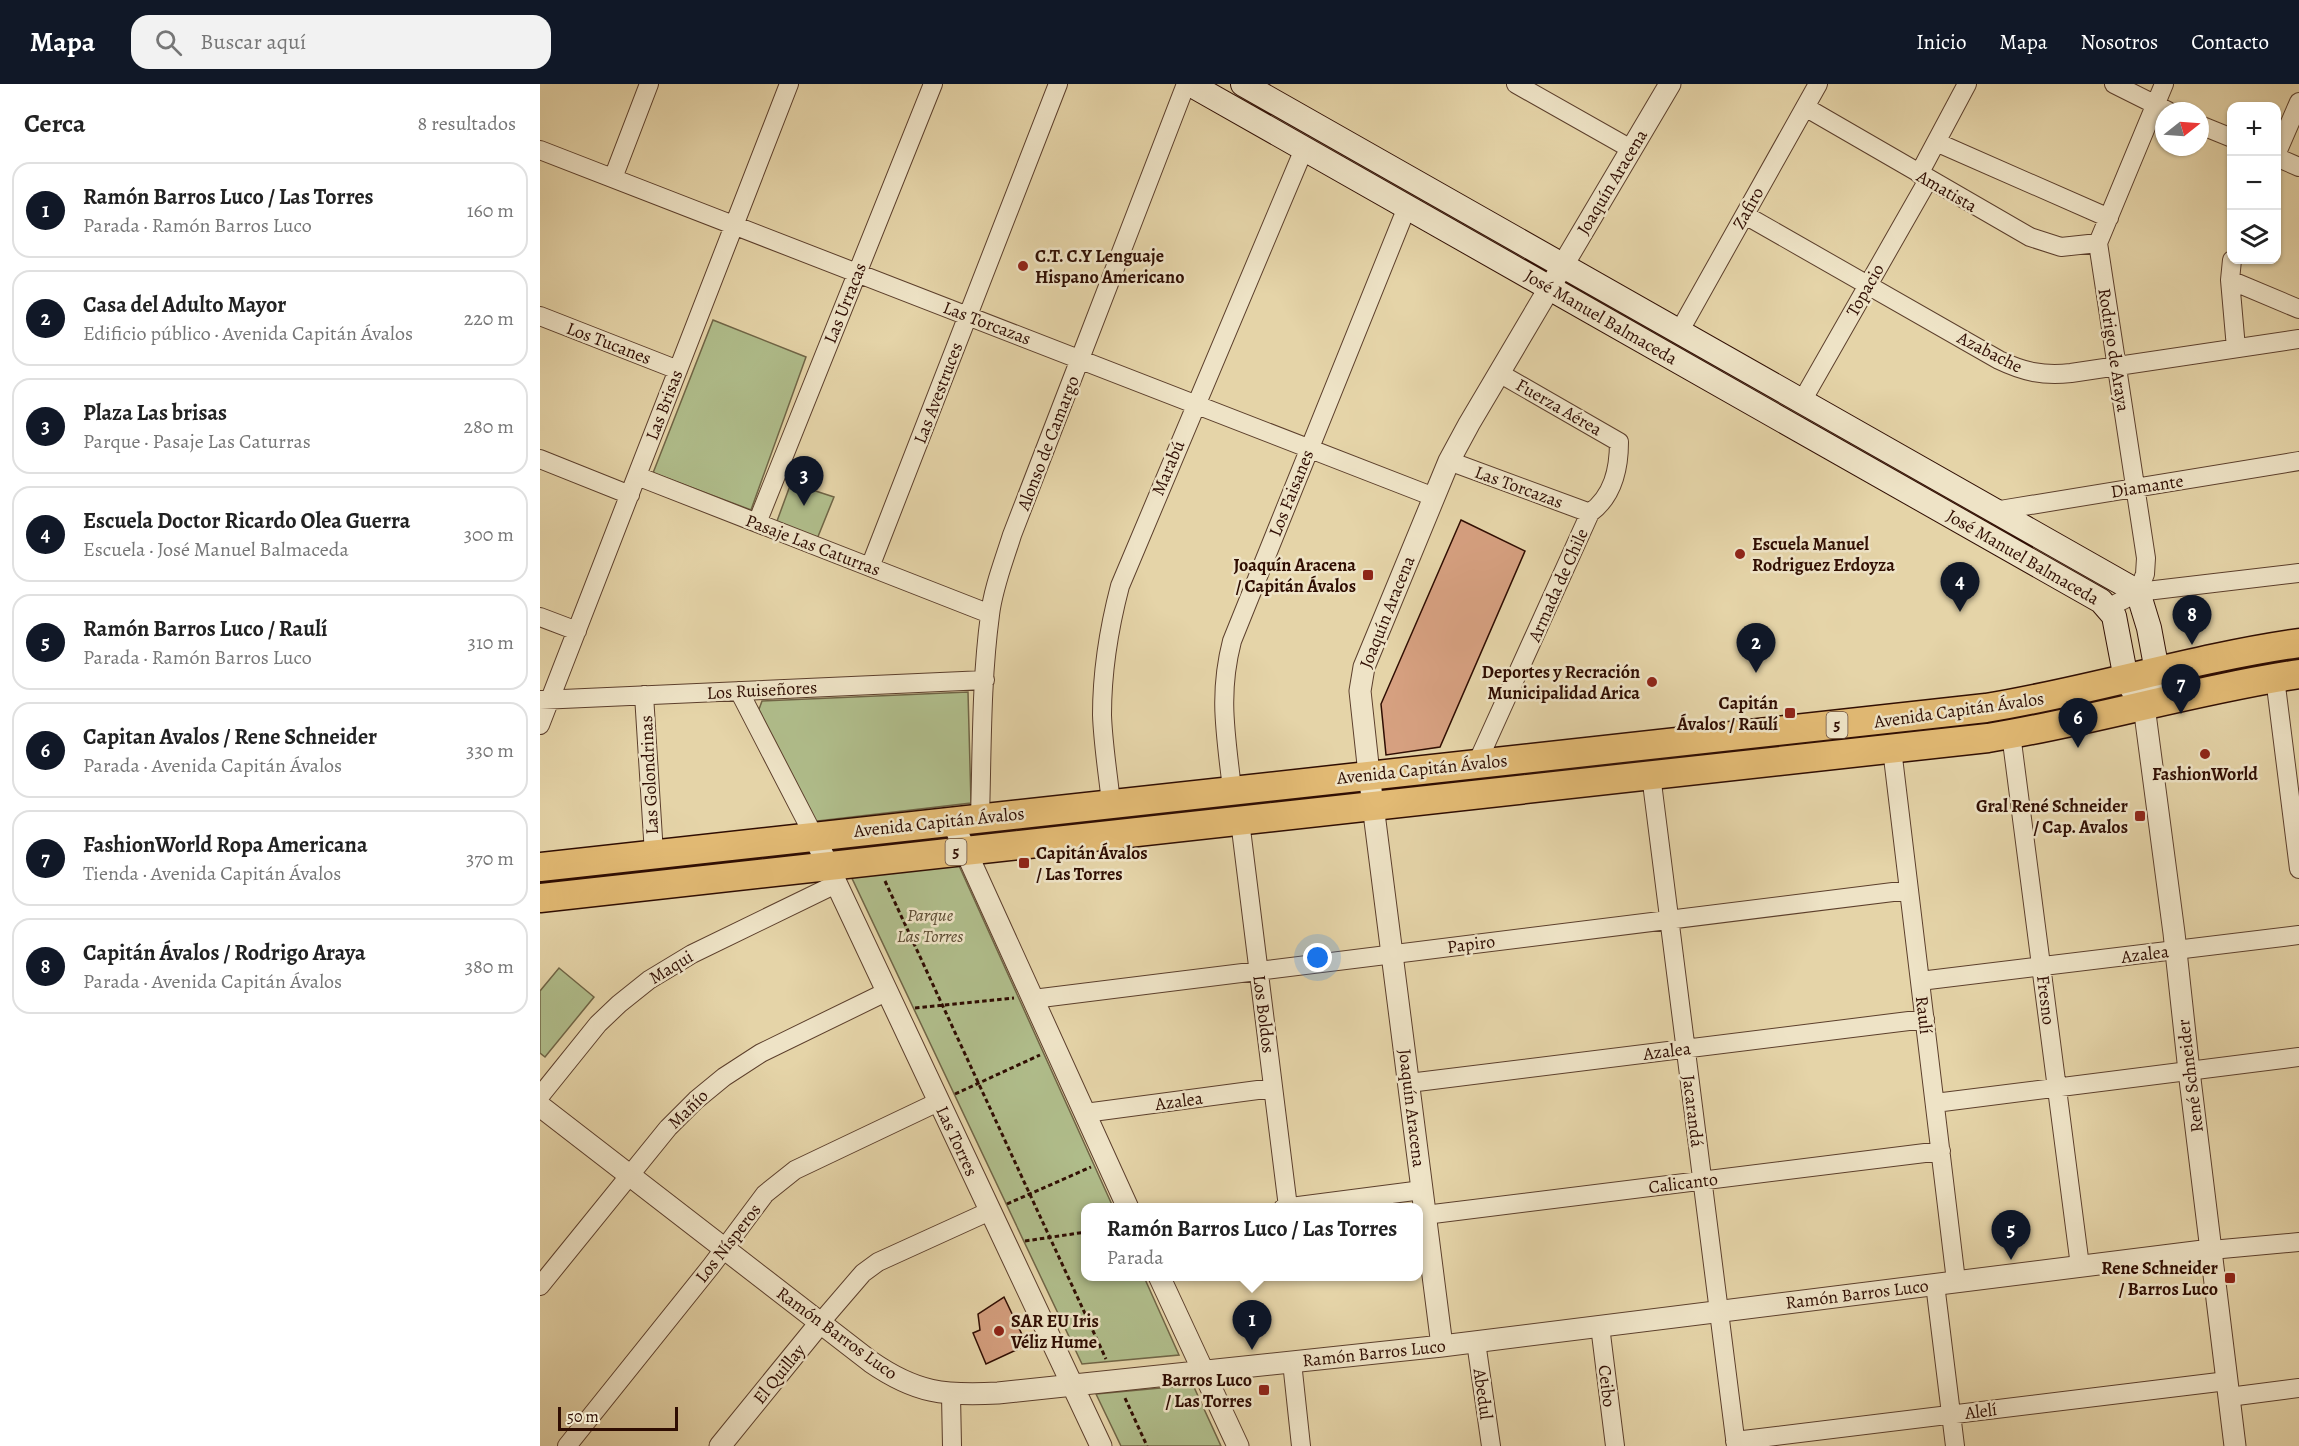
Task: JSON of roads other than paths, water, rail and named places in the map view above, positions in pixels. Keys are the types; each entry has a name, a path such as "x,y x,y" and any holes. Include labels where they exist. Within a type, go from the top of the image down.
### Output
{"highway":[{"name":"Avenida Capitán Ávalos","path":"540,867 1232,789 1986,708 2051,697 2157,671 2299,643"},
{"name":"Avenida Capitán Ávalos","path":"540,898 832,875 966,851 2011,734 2287,676"}],"main road":[{"name":"José Manuel Balmaceda","path":"1188,84 2094,597 2114,616 2126,679 2144,706"},
{"name":"José Manuel Balmaceda","path":"1243,84 2138,592"},
{"path":"2138,592 2149,628 2157,671 2144,706"}],"street":[{"path":"613,178 649,84"},
{"name":"Las Brisas","path":"540,725 545,700 577,631 789,84"},
{"name":"Las Urracas","path":"756,523 933,84"},
{"name":"Las Avestruces","path":"870,567 1058,84"},
{"name":"Alonso de Camargo","path":"966,819 990,614 997,584 1012,535 1188,84"},
{"path":"1516,84 1631,149"},
{"name":"Joaquín Aracena","path":"1442,1346 1369,774 1361,697 1362,673 1449,462 1670,84"},
{"name":"Zafiro","path":"1679,332 1816,84"},
{"name":"Topacio","path":"1802,401 1868,285 1924,177 1936,142 1967,84"},
{"path":"2114,84 2155,104"},
{"path":"2162,102 2164,84"},
{"path":"2281,146 2299,102"},
{"name":"Amatista","path":"1805,107 2014,230 2040,242 2071,248 2098,243"},
{"path":"2098,243 2155,123"},
{"path":"2209,128 2227,136"},
{"name":"Amatista","path":"1936,142 2109,218"},
{"name":"Marabú","path":"1111,803 1102,716 1106,651 1112,617 1129,560 1304,149"},
{"name":"Las Torcazas","path":"540,150 1434,497"},
{"path":"2281,158 2299,167"},
{"name":"Los Faisanes","path":"1232,789 1223,708 1227,660 1232,641 1407,207"},
{"name":"Azabache","path":"1745,215 1999,360 2028,372 2058,374 2299,339"},
{"name":"Rodrigo de Araya","path":"2098,243 2146,558 2145,574 2138,592"},
{"path":"2232,264 2230,280 2236,348"},
{"path":"2230,280 2299,309"},
{"name":"Los Tucanes","path":"540,316 678,370"},
{"name":"Fuerza Aérea","path":"1499,373 1619,442"},
{"name":"Armada de Chile","path":"1477,763 1590,513 1603,504 1611,486 1619,464 1619,442"},
{"path":"540,459 630,495"},
{"name":"Diamante","path":"1995,510 2299,461"},
{"name":"Las Torcazas","path":"1449,462 1590,513"},
{"name":"Pasaje Las Caturras","path":"637,476 990,614"},
{"path":"2108,608 2138,592 2299,573"},
{"path":"540,617 577,631"},
{"path":"2287,676 2299,868"},
{"name":"Los Ruiseñores","path":"545,700 984,680"},
{"path":"739,691 813,836"},
{"name":"Las Golondrinas","path":"644,695 654,854"},
{"name":"René Schneider","path":"2144,706 2176,950 2235,1446"},
{"name":"Fresno","path":"2011,734 2080,1266"},
{"name":"Raulí","path":"1892,749 1956,1281"},
{"name":"Jacarandá","path":"1651,775 1735,1444"},
{"path":"966,819 966,851 1024,998 1085,1113 1126,1203"},
{"name":"Los Boldos","path":"1240,821 1287,1203"},
{"name":"Las Torres","path":"813,836 886,992 947,1098 998,1208 1071,1385 1101,1446"},
{"name":"Maqui","path":"540,1096 598,1024 623,999 692,954 832,875"},
{"name":"Papiro","path":"1024,998 1909,890"},
{"name":"Azalea","path":"1920,981 2299,935"},
{"name":"Mañío","path":"540,1286 679,1115 724,1077 761,1053 886,992"},
{"name":"Azalea","path":"1409,1083 1925,1019"},
{"path":"1935,1103 2299,1057"},
{"name":"Azalea","path":"1085,1113 1273,1088"},
{"name":"Los Nísperos","path":"567,1446 765,1194 784,1177 809,1162 947,1098"},
{"name":"Ramón Barros Luco","path":"540,1106 871,1362 897,1378 930,1391 951,1395 998,1393 1442,1346 2211,1250 2299,1242"},
{"name":"Calicanto","path":"1425,1215 1941,1151"},
{"path":"1320,1203 1422,1190"},
{"name":"El Quillay","path":"728,1443 820,1323 863,1273 878,1262 998,1208"},
{"path":"1161,1281 1238,1446"},
{"path":"1935,1284 1955,1446"},
{"name":"Ceibo","path":"1600,1326 1615,1446"},
{"name":"Abedul","path":"1476,1342 1491,1446"},
{"path":"1292,1362 1301,1446"},
{"name":"Alelí","path":"1735,1444 1951,1415 2228,1389 2299,1388"},
{"path":"951,1395 952,1446"}],"place":[{"name":"C.T. C.Y Lenguaje Hispano Americano","path":"1023,266"},
{"name":"Plaza Las brisas","path":"804,506"},
{"name":"Escuela Manuel Rodriguez Erdoyza","path":"1740,554"},
{"name":"Joaquín Aracena / Capitán Ávalos","path":"1368,575"},
{"name":"Escuela Doctor Ricardo Olea Guerra","path":"1960,612"},
{"name":"Capitán Ávalos / Rodrigo Araya","path":"2192,645"},
{"name":"Casa del Adulto Mayor","path":"1756,673"},
{"name":"Deportes y Recración Municipalidad Arica","path":"1652,682"},
{"name":"Capitán Ávalos / Raulí","path":"1790,713"},
{"name":"FashionWorld Ropa Americana","path":"2181,714"},
{"name":"Capitan Avalos / Rene Schneider","path":"2078,748"},
{"name":"FashionWorld","path":"2205,754"},
{"name":"Gral René Schneider / Cap. Avalos","path":"2140,816"},
{"name":"Capitán Ávalos / Las Torres","path":"1024,863"},
{"name":"Ramón Barros Luco / Raulí","path":"2011,1260"},
{"name":"Rene Schneider / Barros Luco","path":"2230,1278"},
{"name":"SAR EU Iris Véliz Hume","path":"999,1331"},
{"name":"Ramón Barros Luco / Las Torres","path":"1252,1350"},
{"name":"Barros Luco / Las Torres","path":"1264,1390"}],"park label":[{"name":"Parque Las Torres","path":"930,925"}]}
